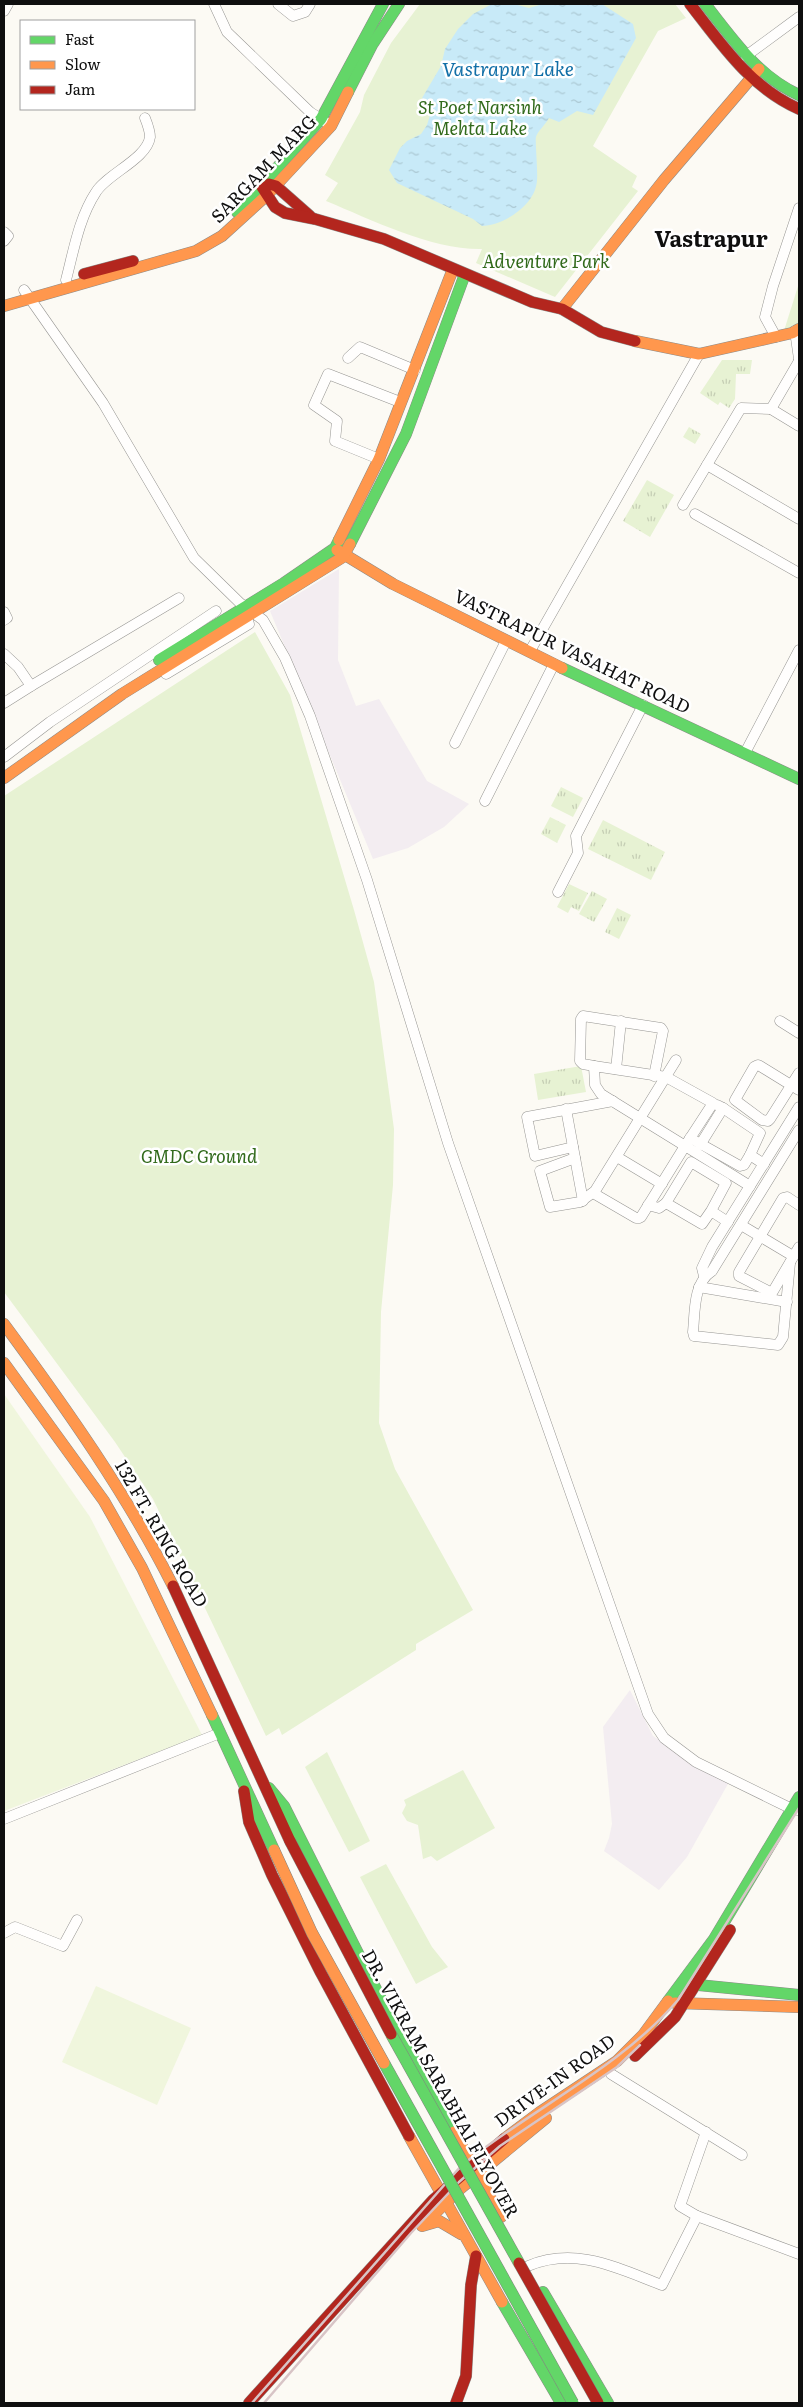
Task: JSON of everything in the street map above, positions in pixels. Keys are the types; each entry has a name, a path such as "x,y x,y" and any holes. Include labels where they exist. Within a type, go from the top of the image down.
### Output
{"main road":[{"name":"SARGAM MARG","path":"4,306 26,294 66,280 193,243 206,238 228,221 264,189 321,119 383,4"},
{"name":"SARGAM MARG","path":"4,295 26,294 110,277 196,250 222,236 254,208 264,189 276,186 291,171 331,126 372,45 399,4"},
{"path":"690,4 750,79 774,96 799,109"},
{"path":"705,4 746,56 759,69 772,80 799,95"},
{"path":"562,309 664,180 759,69"},
{"path":"291,171 286,180 286,188 291,201"},
{"path":"276,186 291,201 315,219"},
{"path":"264,189 275,206 285,212 384,239 532,302 562,309 601,332 660,347 699,354 776,337 797,330"},
{"path":"254,208 262,205 275,206"},
{"path":"4,778 83,720 249,612 334,548 379,459 453,269"},
{"path":"4,768 74,715 345,555 406,434 465,274"},
{"name":"VASTRAPUR VASAHAT ROAD","path":"334,548 393,584 506,641 799,779"},
{"name":"132 FT. RING ROAD","path":"4,1324 42,1374 120,1491 159,1559 193,1626 260,1778"},
{"name":"132 FT. RING ROAD","path":"4,1363 104,1502 155,1592 243,1783"},
{"path":"260,1778 284,1806 389,2015 528,2266 608,2403"},
{"name":"DR. VIKRAM SARABHAI FLYOVER","path":"260,1778 337,1933 468,2175 598,2403"},
{"path":"243,1783 249,1822 272,1876 321,1973 442,2198 561,2403"},
{"name":"DR. VIKRAM SARABHAI FLYOVER","path":"243,1783 312,1933 411,2108 504,2281 573,2403"},
{"name":"DRIVE-IN ROAD","path":"476,2170 546,2118 624,2067 672,2021 695,1986 797,1811 799,1797"},
{"name":"DRIVE-IN ROAD","path":"476,2170 540,2112 617,2060 643,2035 714,1939 797,1811"},
{"path":"681,1982 695,1986 799,1995"},
{"path":"667,2002 683,2005 799,2007"},
{"path":"249,2403 442,2198 476,2170"},
{"path":"261,2403 422,2226 442,2198"},
{"path":"422,2226 439,2221 450,2226 465,2237"},
{"path":"456,2403 466,2376 471,2285 476,2256"}],"street":[{"path":"4,11 8,4"},
{"path":"214,4 227,32 310,112 331,126"},
{"path":"278,4 293,16 305,12 310,4"},
{"path":"746,56 799,17"},
{"path":"66,280 79,226 97,190 126,166 145,147 150,137 145,118"},
{"path":"776,337 765,317 773,286 799,208"},
{"path":"4,232 8,236 4,241"},
{"path":"26,294 103,404 194,558 249,612 263,620 275,639 310,716 367,880 448,1143 648,1714 664,1738 696,1762 797,1811"},
{"path":"771,409 799,362 797,330"},
{"path":"348,358 360,347 415,370"},
{"path":"530,651 699,354"},
{"path":"379,459 335,440 337,421 314,405 328,374 400,402"},
{"path":"683,505 741,408 771,409 799,426"},
{"path":"707,465 799,519"},
{"path":"695,514 799,573"},
{"path":"4,703 179,598"},
{"path":"4,757 50,722 216,611"},
{"path":"4,612 7,618 4,620"},
{"path":"4,784 116,704 237,633 249,624 249,612"},
{"path":"455,743 506,641"},
{"path":"745,753 799,650"},
{"path":"4,654 18,667 31,686"},
{"path":"485,801 554,664"},
{"path":"558,892 578,853 576,836 643,705"},
{"path":"654,1076 662,1032 661,1028 586,1016 582,1018 580,1061 594,1066 654,1076 666,1077 723,1108 760,1132 750,1155 744,1165 740,1166 700,1145 688,1142"},
{"path":"616,1070 621,1021"},
{"path":"780,1021 799,1031"},
{"path":"575,1158 541,1170 550,1207 583,1200 593,1193 641,1119 676,1060"},
{"path":"594,1066 596,1088 641,1119 688,1142 750,1186"},
{"path":"795,1088 760,1066 756,1066 736,1097 736,1102 762,1120 768,1121 795,1088 799,1073"},
{"path":"573,1147 535,1156 526,1119 529,1115 613,1101"},
{"path":"593,1193 636,1218 641,1217 713,1103"},
{"path":"704,1276 702,1268 712,1247 799,1107"},
{"path":"700,1145 723,1108"},
{"path":"566,1109 583,1200"},
{"path":"792,1259 783,1337 778,1345 695,1336 692,1332 698,1287 704,1276 712,1271 799,1130"},
{"path":"750,1155 764,1164"},
{"path":"617,1157 662,1184"},
{"path":"648,1205 659,1208 666,1203 692,1162 726,1183 702,1224 666,1203"},
{"path":"799,1205 787,1197 783,1198 739,1276 772,1294 799,1246"},
{"path":"711,1211 728,1222"},
{"path":"741,1224 792,1259"},
{"path":"698,1287 787,1302"},
{"path":"4,1818 220,1733"},
{"path":"4,1933 15,1927 63,1946 76,1920"},
{"path":"611,2074 742,2154"},
{"path":"706,2132 680,2206 696,2216 799,2254"},
{"path":"528,2266 546,2259 589,2259 662,2285 696,2216"}],"shaded area":[{"path":"339,569 338,660 356,706 379,699 427,781 469,804 444,827 408,848 373,859 270,611"},
{"path":"630,1690 653,1736 696,1764 729,1782 687,1857 659,1890 604,1851 612,1824 603,1727"}],"green space":[{"name":"St Poet Narsinh Mehta Lake","path":"420,4 675,4 686,18 658,31 593,146 637,176 632,187 638,191 555,297 476,263 482,249 443,245 423,239 382,225 326,201 338,183 325,175 360,112 364,95 391,43"},
{"path":"799,283 799,327 783,334"},
{"path":"722,360 752,360 750,374 736,374 735,399 729,408 720,402 718,405 700,393"},
{"path":"689,427 701,434 695,444 683,437"},
{"path":"647,480 674,495 650,537 623,521"},
{"name":"GMDC Ground","path":"255,632 290,695 374,982 394,1129 393,1185 381,1312 379,1423 395,1469 473,1610 416,1644 416,1650 282,1735 279,1728 266,1736 153,1499 115,1442 4,1292 4,796"},
{"path":"561,787 583,798 573,817 551,806"},
{"path":"550,817 566,825 557,843 541,834"},
{"path":"603,820 665,852 651,880 588,849"},
{"path":"569,884 588,893 579,911 571,907 568,913 557,907"},
{"path":"592,891 607,899 594,922 579,914"},
{"path":"617,908 631,915 619,939 605,932"},
{"path":"581,1066 586,1092 538,1100 534,1074"},
{"path":"4,1394 90,1517 202,1735 4,1811"},
{"path":"327,1752 370,1841 349,1852 305,1767"},
{"path":"463,1770 495,1828 437,1861 431,1856 423,1859 418,1825 407,1821 402,1813 406,1805 404,1800"},
{"path":"386,1864 432,1947 448,1967 416,1984 360,1877"},
{"path":"96,1986 191,2028 157,2105 62,2062"}],"water":[{"name":"Vastrapur Lake","path":"492,4 514,4 529,8 543,4 602,4 633,24 636,38 593,115 577,111 559,122 549,118 538,133 536,137 537,180 531,198 509,218 491,225 482,226 473,219 397,183 389,170 400,148 407,141 421,134 427,125 430,115 429,106 422,98 441,66 445,49 458,29 473,14"}],"railway":[{"path":"252,2403 461,2166 488,2145 602,2068 655,2025 678,2000 799,1808"},
{"path":"264,2403 411,2233 459,2182 500,2146 617,2067 640,2045"}],"traffic: fast":[{"path":"237,212 321,119 383,4"},
{"path":"348,92 372,45 399,4"},
{"path":"705,4 758,67 784,87 799,95"},
{"path":"350,544 406,434 465,274"},
{"path":"159,660 284,583 335,548 339,540"},
{"path":"562,668 799,779"},
{"path":"212,1715 274,1850"},
{"path":"269,1788 284,1806 389,2015 454,2132"},
{"path":"668,2001 714,1939 799,1797"},
{"path":"688,1984 799,1995"},
{"path":"391,2034 519,2263"},
{"path":"384,2063 573,2403"},
{"path":"543,2292 608,2403"},
{"path":"502,2302 561,2403"}],"traffic: slow":[{"path":"562,309 664,180 759,69"},
{"path":"4,306 196,251 222,236 266,196 331,126 348,92"},
{"path":"339,540 379,459 453,269"},
{"path":"635,341 699,354 792,333 799,329"},
{"path":"4,778 122,694 343,557 350,544"},
{"path":"337,550 393,584 562,668"},
{"path":"4,1324 50,1387 115,1484 155,1551 173,1586"},
{"path":"4,1363 104,1501 142,1568 212,1715"},
{"path":"274,1850 312,1933 384,2063"},
{"path":"504,2139 540,2112 617,2061 643,2035 668,2001"},
{"path":"675,2003 799,2007"},
{"path":"425,2223 461,2188 546,2118"},
{"path":"454,2132 501,2217"},
{"path":"409,2136 502,2302"},
{"path":"422,2226 439,2221 461,2234"}],"traffic: jam":[{"path":"690,4 738,64 751,77 782,100 799,109"},
{"path":"269,184 276,186 310,216"},
{"path":"262,187 275,207 285,213 315,219 384,239 532,302 562,309 601,332 635,341"},
{"path":"84,274 133,261"},
{"path":"173,1586 290,1841"},
{"path":"244,1791 249,1822 272,1875 321,1973 409,2136"},
{"path":"290,1841 391,2034"},
{"path":"635,2056 675,2017 730,1930"},
{"path":"249,2403 433,2200 504,2139"},
{"path":"456,2403 466,2376 471,2285 476,2256"},
{"path":"519,2263 598,2403"}],"district":[{"name":"Vastrapur","path":"711,239"}],"park label":[{"name":"Adventure Park","path":"546,262"}]}
